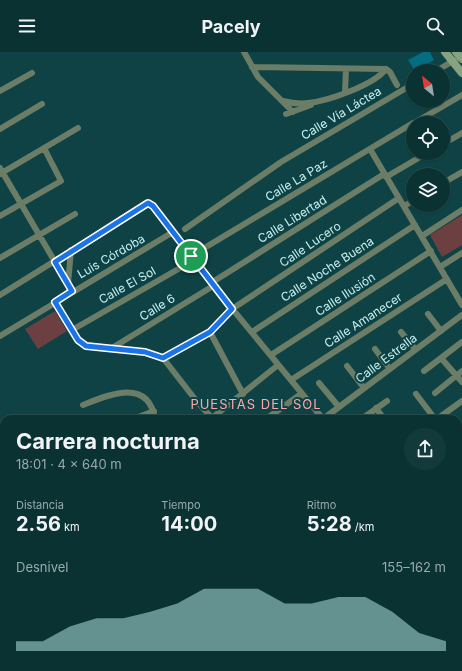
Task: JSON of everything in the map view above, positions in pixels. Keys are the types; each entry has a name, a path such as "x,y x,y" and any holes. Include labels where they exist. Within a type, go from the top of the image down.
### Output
{"main road":[{"path":"445,52 458,57 462,73"}],"street":[{"path":"244,52 258,77 283,101 289,113 363,85 383,73 386,69"},
{"path":"248,52 248,60"},
{"path":"447,64 458,57"},
{"path":"252,67 386,69 390,72 397,85"},
{"path":"345,92 346,68"},
{"path":"0,91 32,73"},
{"name":"Calle Vía Láctea","path":"185,229 281,162 406,88"},
{"name":"Calle La Paz","path":"425,116 462,95"},
{"path":"283,101 306,104 319,101"},
{"path":"0,129 42,104"},
{"name":"Calle La Paz","path":"193,258 406,127"},
{"path":"72,291 1,172 78,128"},
{"path":"450,140 462,133"},
{"path":"0,216 61,181 44,148"},
{"path":"370,149 462,304"},
{"name":"Calle Libertad","path":"212,284 385,175 414,160"},
{"path":"450,179 462,172"},
{"name":"Calle Lucero","path":"163,358 210,332 232,309 399,198"},
{"path":"0,296 148,203 153,206 212,284 320,415"},
{"path":"422,236 462,210"},
{"path":"0,258 75,214"},
{"name":"Calle Noche Buena","path":"252,332 415,225"},
{"name":"Luis Córdoba","path":"0,336 72,291 173,232"},
{"path":"68,284 71,250"},
{"name":"Calle Ilusión","path":"271,355 430,251"},
{"path":"440,267 462,253"},
{"name":"Calle El Sol","path":"72,330 193,258"},
{"name":"Calle Amanecer","path":"291,380 447,279"},
{"name":"Calle 6","path":"112,348 212,284"},
{"path":"55,302 78,340 86,346 145,352 163,358 210,415"},
{"path":"428,314 441,331"},
{"name":"Calle Estrella","path":"328,415 462,315"},
{"path":"210,332 244,394"},
{"path":"401,332 415,350"},
{"path":"424,371 462,342"},
{"path":"375,349 390,369"},
{"path":"441,358 459,373 462,382"},
{"path":"217,415 278,365"},
{"path":"348,366 364,388"},
{"path":"436,393 459,373"},
{"path":"319,383 339,407"},
{"path":"83,405 116,393 127,392 137,394 147,400 154,411 154,415"},
{"path":"272,415 302,394"},
{"path":"416,394 433,415"},
{"path":"367,415 387,401"},
{"path":"447,415 462,401"},
{"path":"376,408 381,415"},
{"path":"144,415 154,411"}],"shaded area":[{"path":"462,215 462,245 442,257 430,235"},
{"path":"55,311 67,331 38,349 25,329"}],"building":[{"path":"423,52 430,52 434,60 427,64 411,64 408,60"}],"district":[{"name":"PUESTAS DEL SOL","path":"256,404"}],"route":[{"path":"148,203 153,206 191,256 232,309 210,332 163,358 145,352 86,346 78,340 55,302 72,291 55,262 71,250 144,204 148,203"}]}
